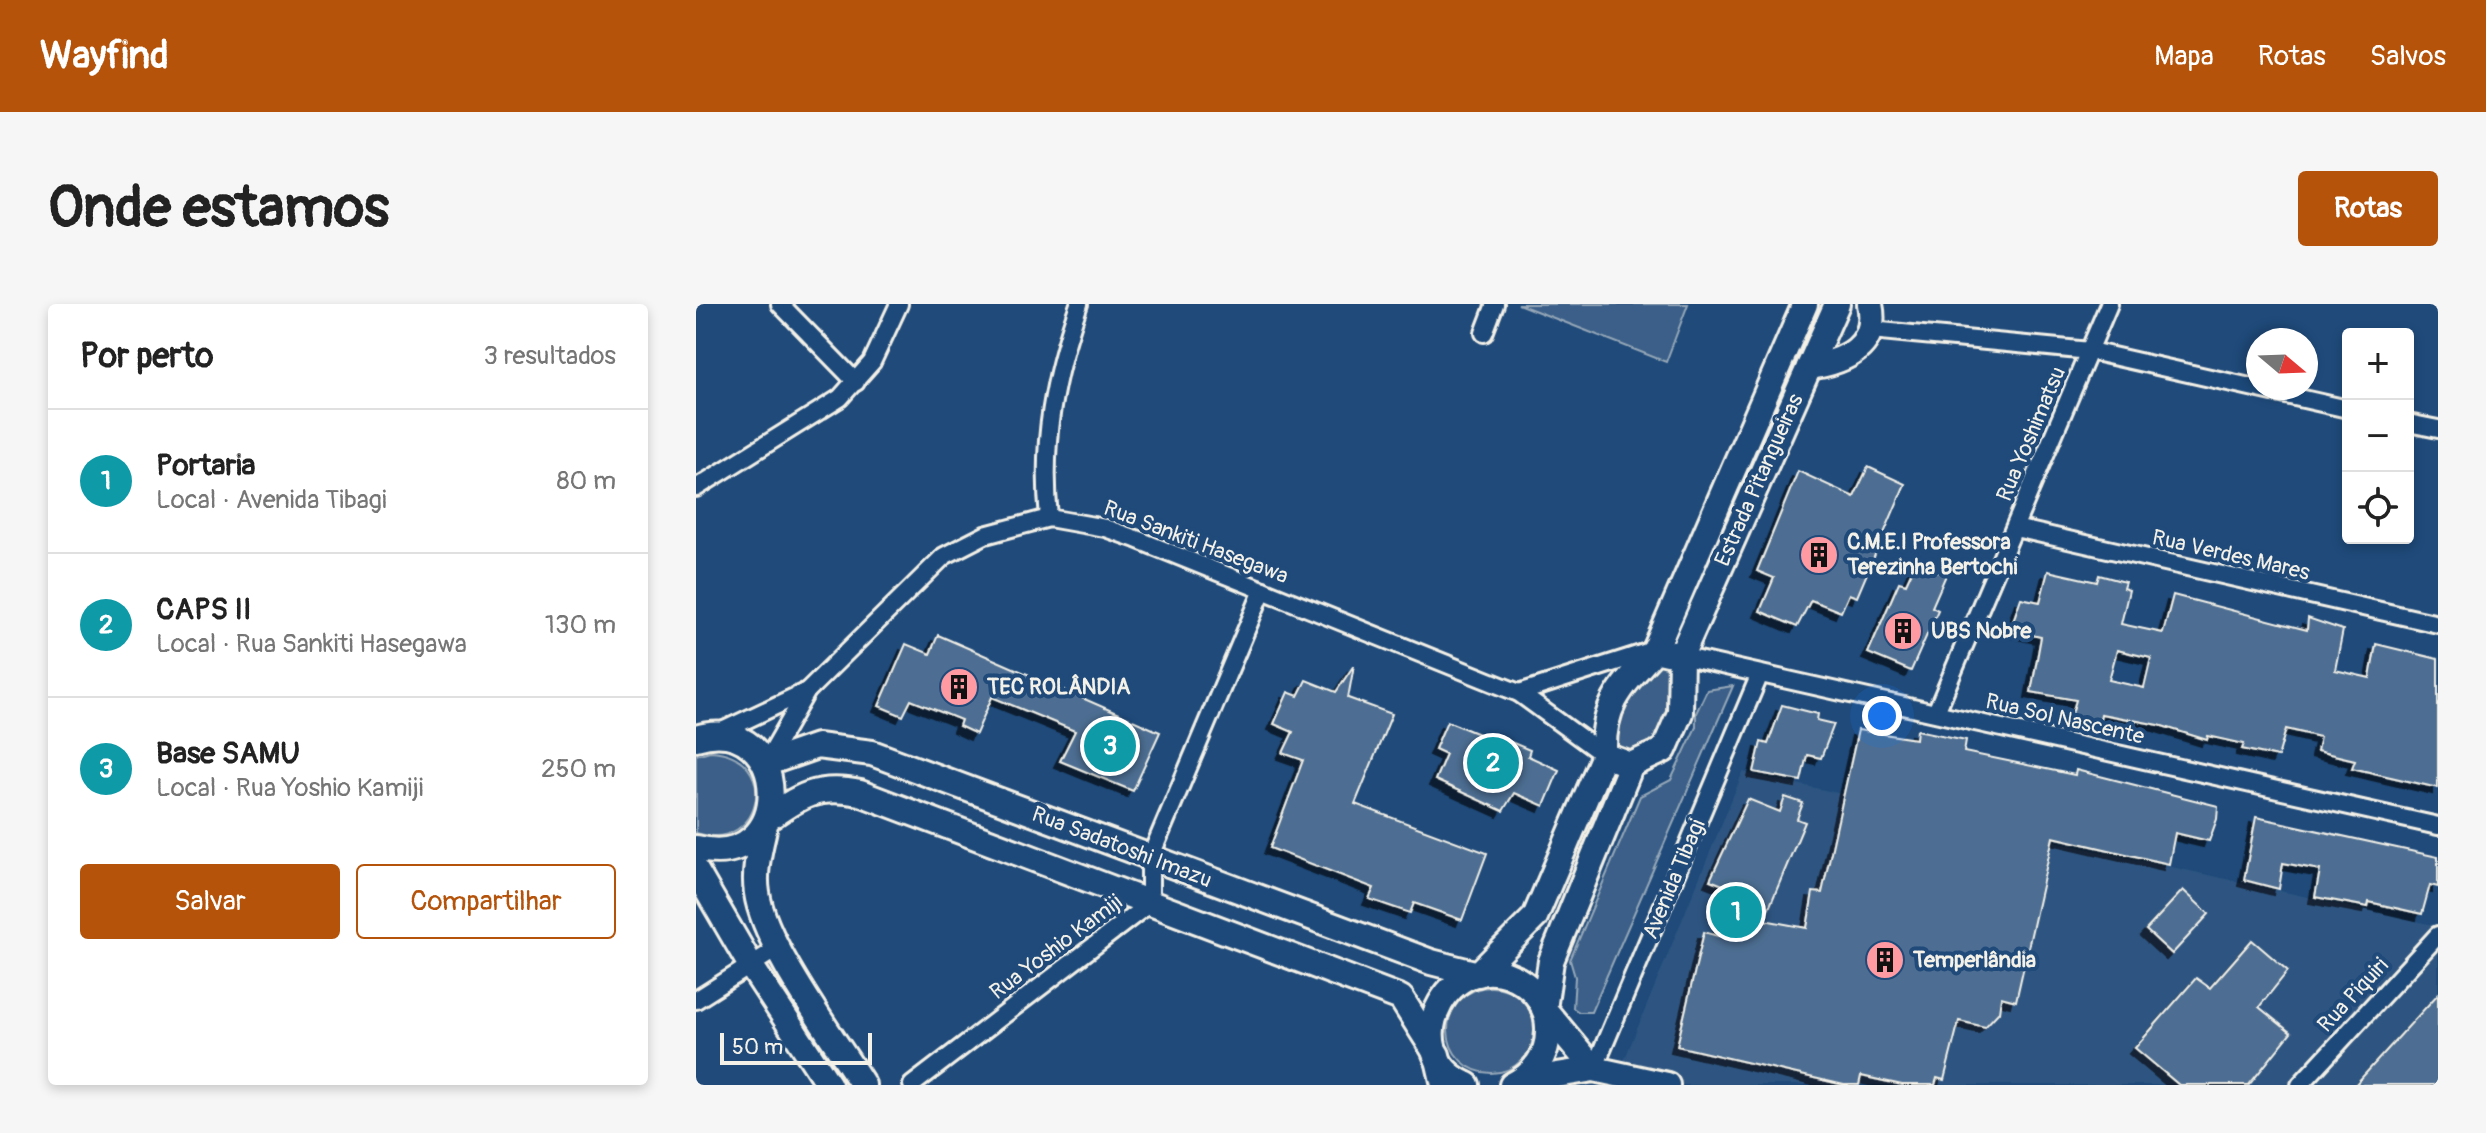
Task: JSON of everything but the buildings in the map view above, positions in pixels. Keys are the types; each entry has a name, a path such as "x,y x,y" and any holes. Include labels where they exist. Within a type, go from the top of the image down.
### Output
{"street":[{"path":"780,304 856,382"},
{"path":"696,488 822,412 856,382 879,348 899,304"},
{"path":"1049,518 1045,475 1049,416 1059,366 1079,304"},
{"path":"1484,333 1495,304"},
{"name":"Estrada Pitangueiras","path":"1604,755 1603,725 1618,690 1655,650 1805,304"},
{"name":"Estrada Pitangueiras","path":"1681,656 1837,304"},
{"path":"1809,367 1844,360 1862,345 1871,330 1870,304"},
{"name":"Rua Yoshimatsu","path":"1936,712 2109,304"},
{"path":"1871,330 2090,351 2342,408"},
{"path":"2414,424 2438,429"},
{"name":"Rua Sankiti Hasegawa","path":"765,764 807,691 944,556 985,535 1049,518 1105,528 1519,693 1604,755"},
{"name":"Rua Verdes Mares","path":"2015,528 2438,624"},
{"name":"Rua Yoshio Kamiji","path":"912,1085 1150,903 1150,858 1263,590"},
{"path":"1516,1084 1537,1066 1547,1044 1544,1009 1551,961 1631,765 1664,750 1680,713 1681,656 1655,650 1519,693"},
{"name":"Rua Sol Nascente","path":"1681,656 2438,826"},
{"name":"Avenida Tibagi","path":"1590,1077 1760,674"},
{"name":"Rua Sankiti Hasegawa","path":"703,736 807,691"},
{"path":"703,736 739,740 765,764 773,798 757,861 756,890 761,915 778,948 863,1085"},
{"name":"Rua Sadatoshi Imazu","path":"765,764 817,746 872,753 1431,962 1478,974 1512,977 1532,990 1590,1077"},
{"path":"1444,1085 1431,1033 1435,1010 1448,991 1478,974 1535,917 1604,755 1631,765"},
{"name":"Rua Sadatoshi Imazu","path":"696,848 717,851 740,845 766,820 802,795 842,789 1401,998 1437,1055"},
{"path":"696,871 751,966 829,1085"},
{"name":"Rua Piquiri","path":"2300,1085 2438,935"},
{"path":"696,1000 778,948"},
{"path":"1437,1055 1451,1075 1467,1085"},
{"path":"1516,1084 1590,1077 1667,1085"}],"shaded area":[{"path":"1518,304 1688,304 1666,362"},
{"path":"1659,662 1671,665 1670,705 1663,729 1648,749 1636,757 1615,749 1617,711"},
{"path":"1733,686 1591,1012 1579,1012 1573,1008 1575,977 1570,960 1640,796 1671,780 1696,727 1696,713 1707,690"},
{"path":"710,751 733,756 748,768 755,784 756,801 749,817 737,829 719,836 696,833 696,755"},
{"path":"1743,772 2438,926 2438,1085 1614,1085"},
{"path":"1483,987 1499,987 1522,999 1531,1013 1534,1030 1531,1047 1522,1061 1499,1073 1483,1073 1467,1066 1455,1054 1448,1038 1448,1022 1455,1006 1467,994"}],"place":[{"name":"C.M.E.I Professora Terezinha Bertochi","path":"1819,555"},
{"name":"UBS Nobre","path":"1903,631"},
{"name":"TEC ROLÂNDIA","path":"959,687"},
{"name":"Base SAMU","path":"1110,746"},
{"name":"CAPS II","path":"1493,763"},
{"name":"Portaria","path":"1736,912"},
{"name":"Temperlândia","path":"1885,960"}]}
